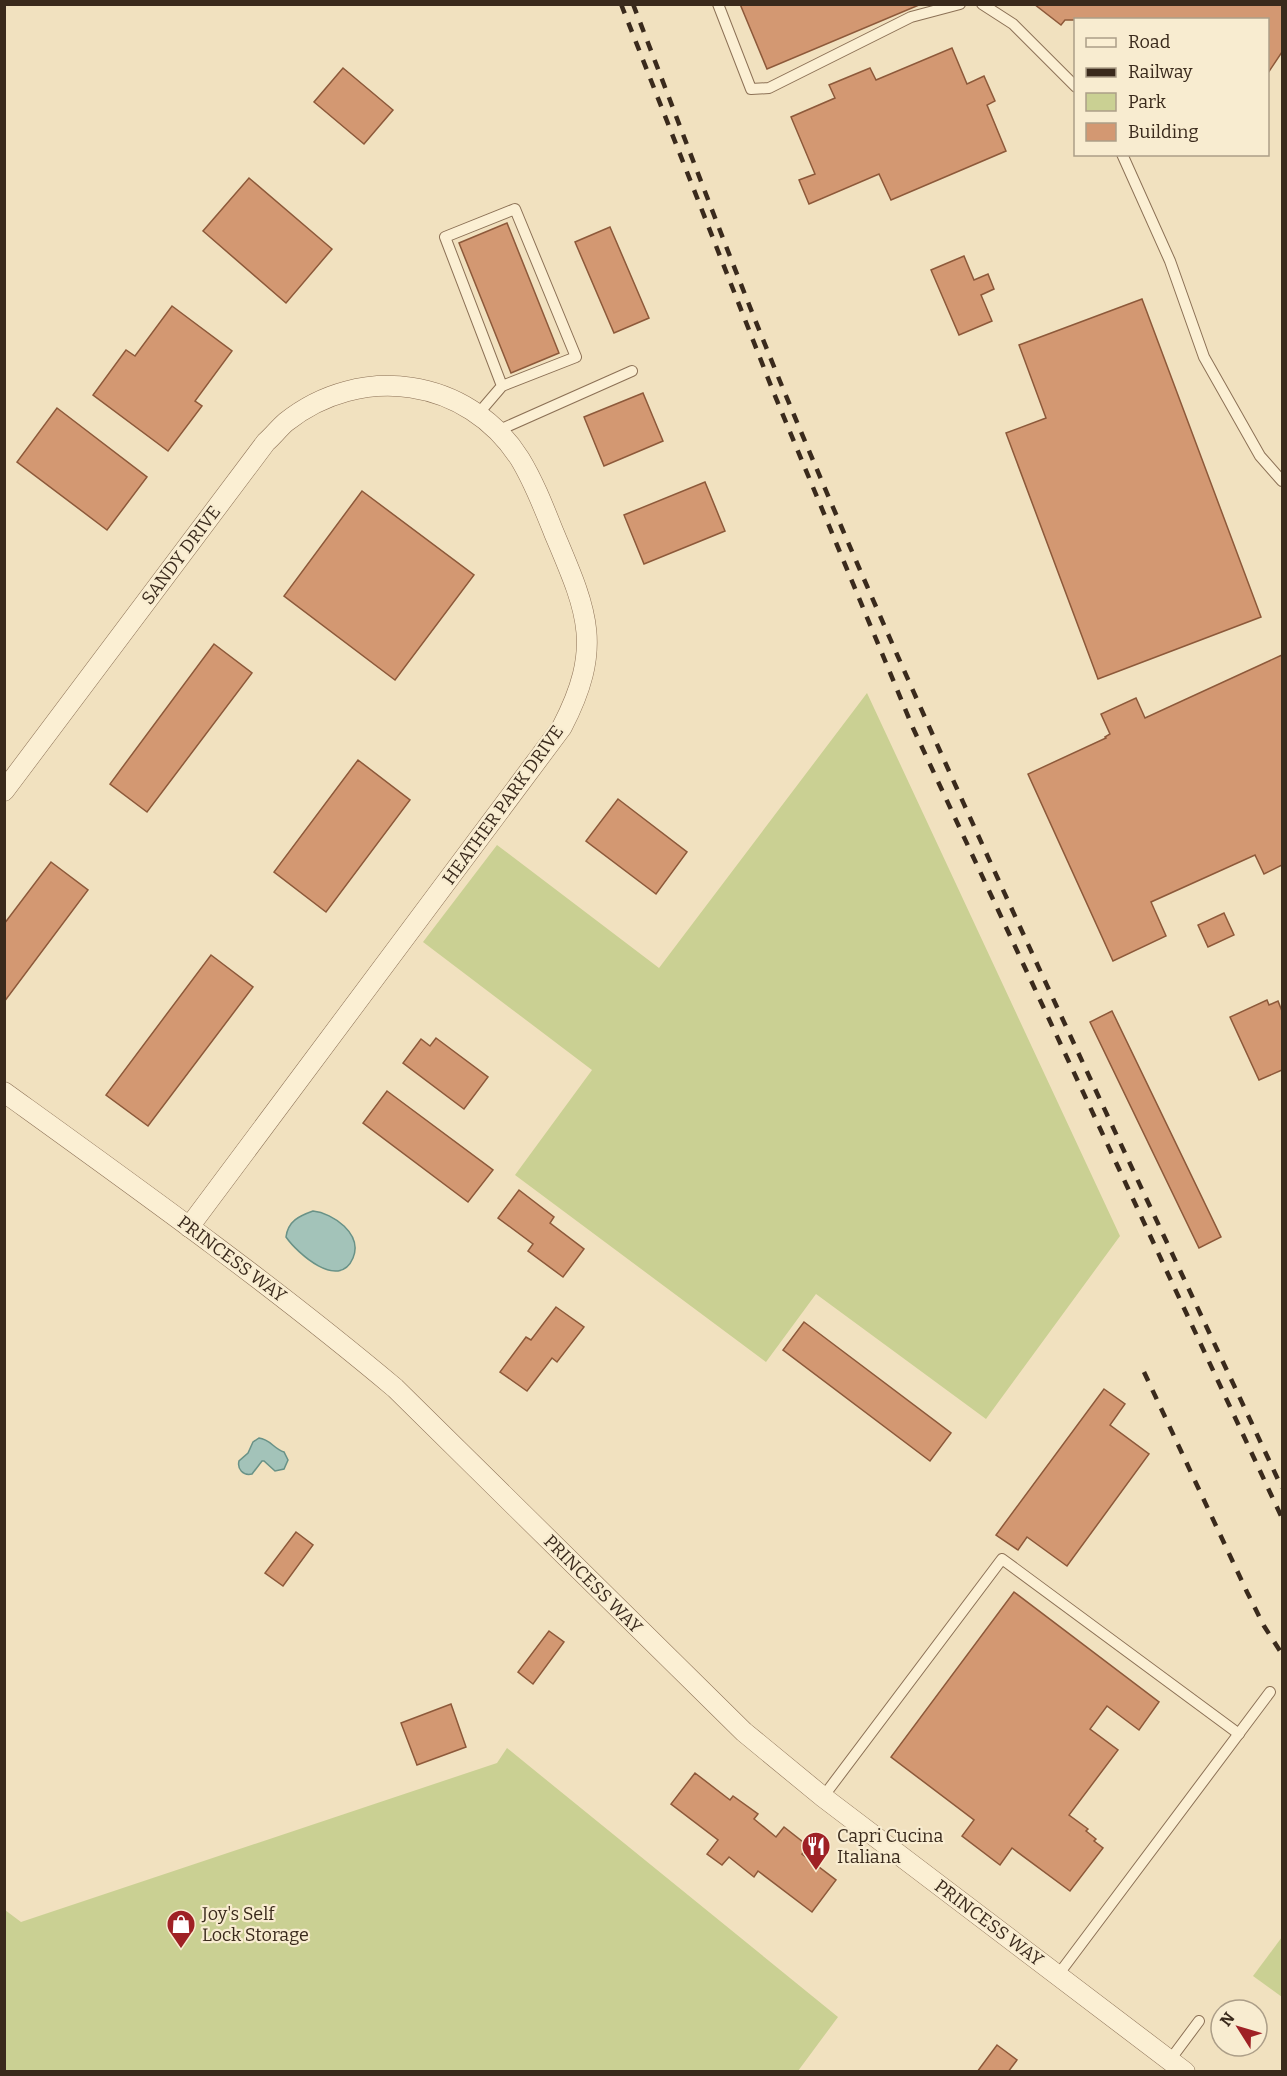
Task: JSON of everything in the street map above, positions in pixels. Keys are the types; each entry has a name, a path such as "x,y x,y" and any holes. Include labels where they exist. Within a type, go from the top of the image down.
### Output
{"street":[{"name":"HEATHER PARK DRIVE","path":"189,1227 562,727 576,701 584,675 587,628 580,596 539,495 519,458 497,431 478,414 459,402 404,376"},
{"name":"SANDY DRIVE","path":"4,791 266,442 286,422 321,401 404,376"},
{"name":"PRINCESS WAY","path":"4,1092 301,1311 395,1388 744,1732 823,1797 1178,2066"}],"lane":[{"path":"718,4 751,89 769,88 911,17 960,4"},
{"path":"982,4 1013,24 1074,85"},
{"path":"1123,156 1170,261 1204,357 1260,456 1282,481"},
{"path":"478,414 502,386 576,357 515,209 445,237 502,386"},
{"path":"497,431 632,371"},
{"path":"823,1797 1002,1559 1239,1734"},
{"path":"1058,1975 1270,1692"},
{"path":"1178,2066 1199,2021"}],"green space":[{"path":"867,693 1120,1236 986,1419 816,1294 766,1362 515,1175 592,1070 423,942 497,845 659,968"},
{"path":"507,1748 838,2017 798,2071 5,2071 5,1910 21,1922 497,1763"},
{"path":"1282,1937 1282,1997 1253,1976"}],"water":[{"path":"313,1211 337,1220 350,1233 355,1249 353,1258 347,1267 338,1271 318,1266 299,1252 286,1237 289,1227 295,1220"},
{"path":"259,1438 284,1452 288,1460 284,1469 275,1471 262,1461 252,1474 241,1471 239,1461 248,1453 253,1442"}],"building":[{"path":"740,4 919,4 919,5 767,69"},
{"path":"1034,4 1282,4 1282,52 1269,72 1269,18 1074,18 1074,20 1065,20 1061,25"},
{"path":"952,48 967,84 984,76 995,101 987,105 1006,151 891,200 879,174 809,204 799,180 815,174 791,117 835,98 829,85 870,68 876,80"},
{"path":"343,68 393,110 364,144 314,102"},
{"path":"249,178 332,249 286,303 203,231"},
{"path":"507,223 559,353 511,373 459,243"},
{"path":"610,227 649,318 614,333 575,242"},
{"path":"964,256 974,280 988,274 994,289 981,295 992,321 959,335 931,270"},
{"path":"1142,299 1261,617 1098,679 1006,433 1046,418 1019,345"},
{"path":"172,306 232,351 195,401 202,406 168,451 93,395 126,350 135,356"},
{"path":"643,393 663,441 604,466 584,417"},
{"path":"57,408 147,477 107,530 17,462"},
{"path":"705,482 725,531 644,564 624,515"},
{"path":"362,491 474,575 395,680 284,596"},
{"path":"214,644 252,673 147,812 110,784"},
{"path":"1282,655 1282,865 1264,874 1255,855 1151,902 1166,936 1113,961 1028,774 1106,738 1110,734 1101,714 1136,698 1145,718"},
{"path":"358,760 410,800 326,912 274,872"},
{"path":"618,799 687,852 656,894 586,841"},
{"path":"51,862 88,890 4,1002 4,924"},
{"path":"1224,913 1234,935 1208,947 1198,925"},
{"path":"211,955 253,987 148,1126 106,1095"},
{"path":"1267,1000 1269,1005 1278,1001 1282,1011 1282,1070 1259,1080 1230,1017"},
{"path":"1112,1011 1221,1237 1199,1248 1090,1022"},
{"path":"436,1038 488,1077 464,1109 403,1063 421,1039 430,1046"},
{"path":"387,1091 493,1170 468,1202 363,1123"},
{"path":"519,1190 554,1217 550,1223 584,1249 563,1277 528,1251 533,1244 498,1218"},
{"path":"556,1307 584,1327 557,1362 552,1358 527,1391 500,1372 526,1337 531,1340"},
{"path":"804,1322 951,1433 930,1461 783,1350"},
{"path":"1104,1389 1125,1404 1110,1425 1149,1454 1067,1566 1027,1537 1018,1550 996,1535"},
{"path":"296,1532 313,1545 283,1586 265,1573"},
{"path":"1014,1592 1159,1702 1139,1730 1107,1706 1090,1729 1118,1750 1069,1815 1088,1829 1086,1831 1103,1848 1070,1891 1012,1848 1000,1865 962,1836 974,1820 891,1757"},
{"path":"549,1631 564,1642 533,1684 518,1672"},
{"path":"451,1704 466,1747 417,1765 401,1723"},
{"path":"695,1773 730,1800 733,1796 758,1814 754,1819 776,1837 784,1827 808,1846 802,1854 836,1880 812,1912 758,1871 754,1877 729,1857 722,1865 707,1854 718,1840 671,1804"},
{"path":"997,2045 1017,2060 1008,2072 977,2072"}],"railway":[{"path":"621,4 773,391 913,728 1282,1518"},
{"path":"633,4 764,343 903,668 1090,1079 1282,1488"},
{"path":"1144,1372 1247,1592 1264,1626 1282,1654"}],"place":[{"name":"Capri Cucina Italiana","path":"816,1872"},
{"name":"Joy's Self Lock Storage","path":"181,1950"}]}
